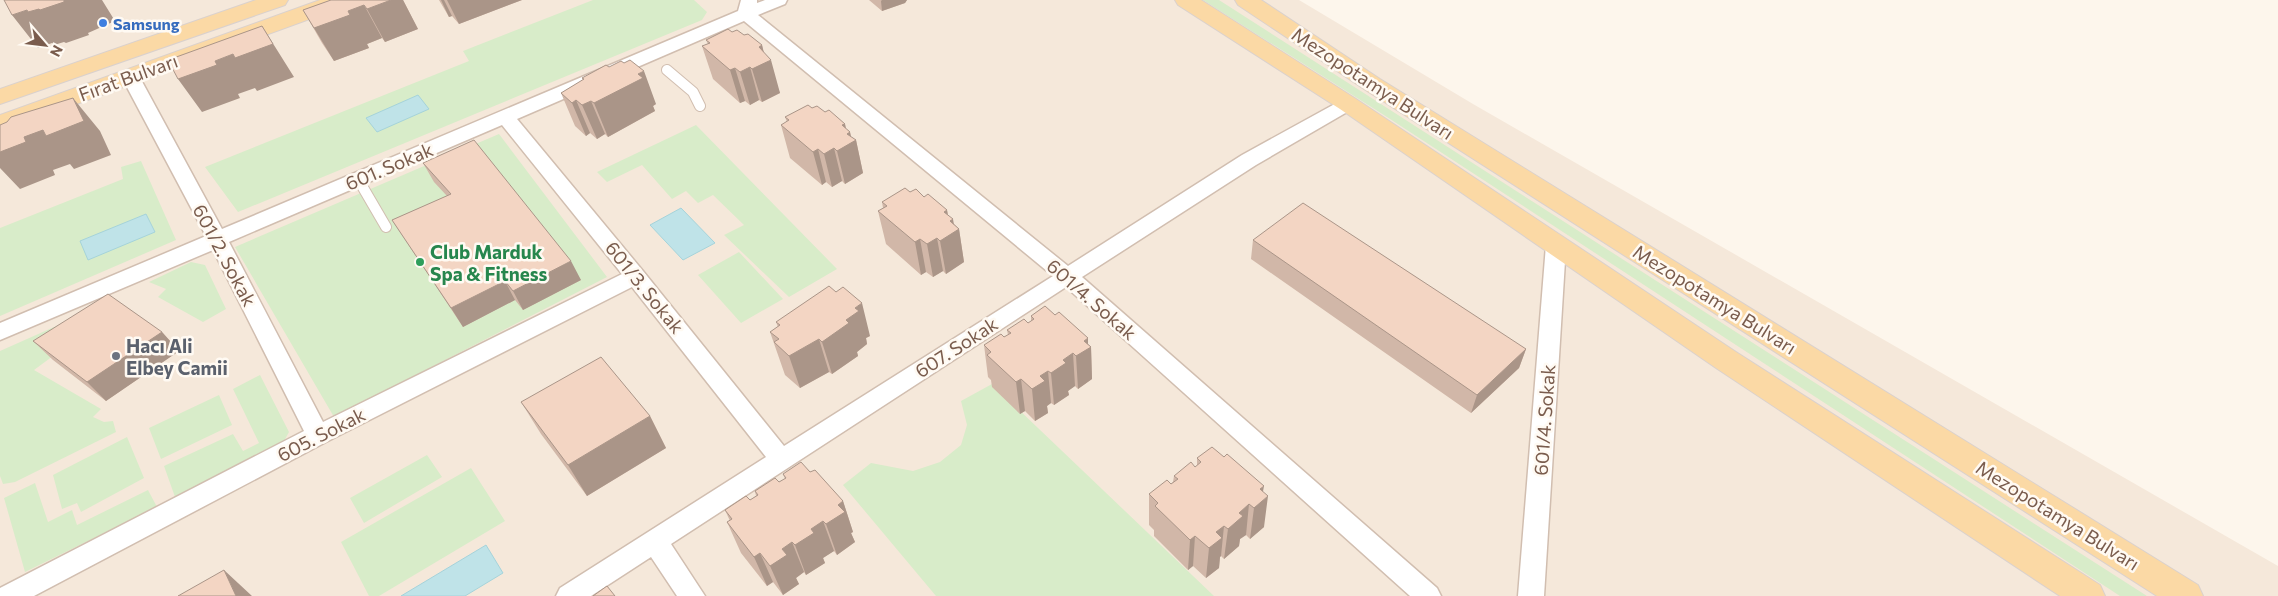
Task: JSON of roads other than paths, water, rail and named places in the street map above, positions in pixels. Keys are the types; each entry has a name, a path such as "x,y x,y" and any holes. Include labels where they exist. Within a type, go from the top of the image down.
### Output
{"main road":[{"name":"Fırat Bulvarı","path":"0,97 277,0"},
{"name":"Fırat Bulvarı","path":"0,124 340,0"},
{"name":"Mezopotamya Bulvarı","path":"1186,0 1348,104 1726,360 2088,596"},
{"name":"Mezopotamya Bulvarı","path":"1246,0 1389,94 2186,596"}],"street":[{"name":"601. Sokak","path":"0,332 505,117 748,7 779,0"},
{"name":"601/4. Sokak","path":"748,7 1067,276 1428,596"},
{"name":"601/2. Sokak","path":"130,76 217,238 318,435"},
{"name":"607. Sokak","path":"568,596 1249,160 1348,104"},
{"name":"601/3. Sokak","path":"505,117 636,276 781,459"},
{"name":"601/4. Sokak","path":"1531,596 1556,245"},
{"name":"605. Sokak","path":"9,596 318,435 636,276"},
{"path":"655,541 692,596"},
{"path":"0,580 5,596"}],"lane":[{"path":"667,70 693,92 699,100 700,106"},
{"path":"358,179 386,227"}],"water":[{"path":"418,95 429,109 377,132 366,118"},
{"path":"681,208 715,243 683,260 650,225"},
{"path":"146,214 155,232 88,260 80,241"},
{"path":"486,545 503,573 465,596 401,596"}],"place":[{"name":"Samsung","path":"103,23"},
{"name":"Club Marduk Spa & Fitness","path":"420,262"},
{"name":"Hacı Ali Elbey Camii","path":"116,356"}]}
